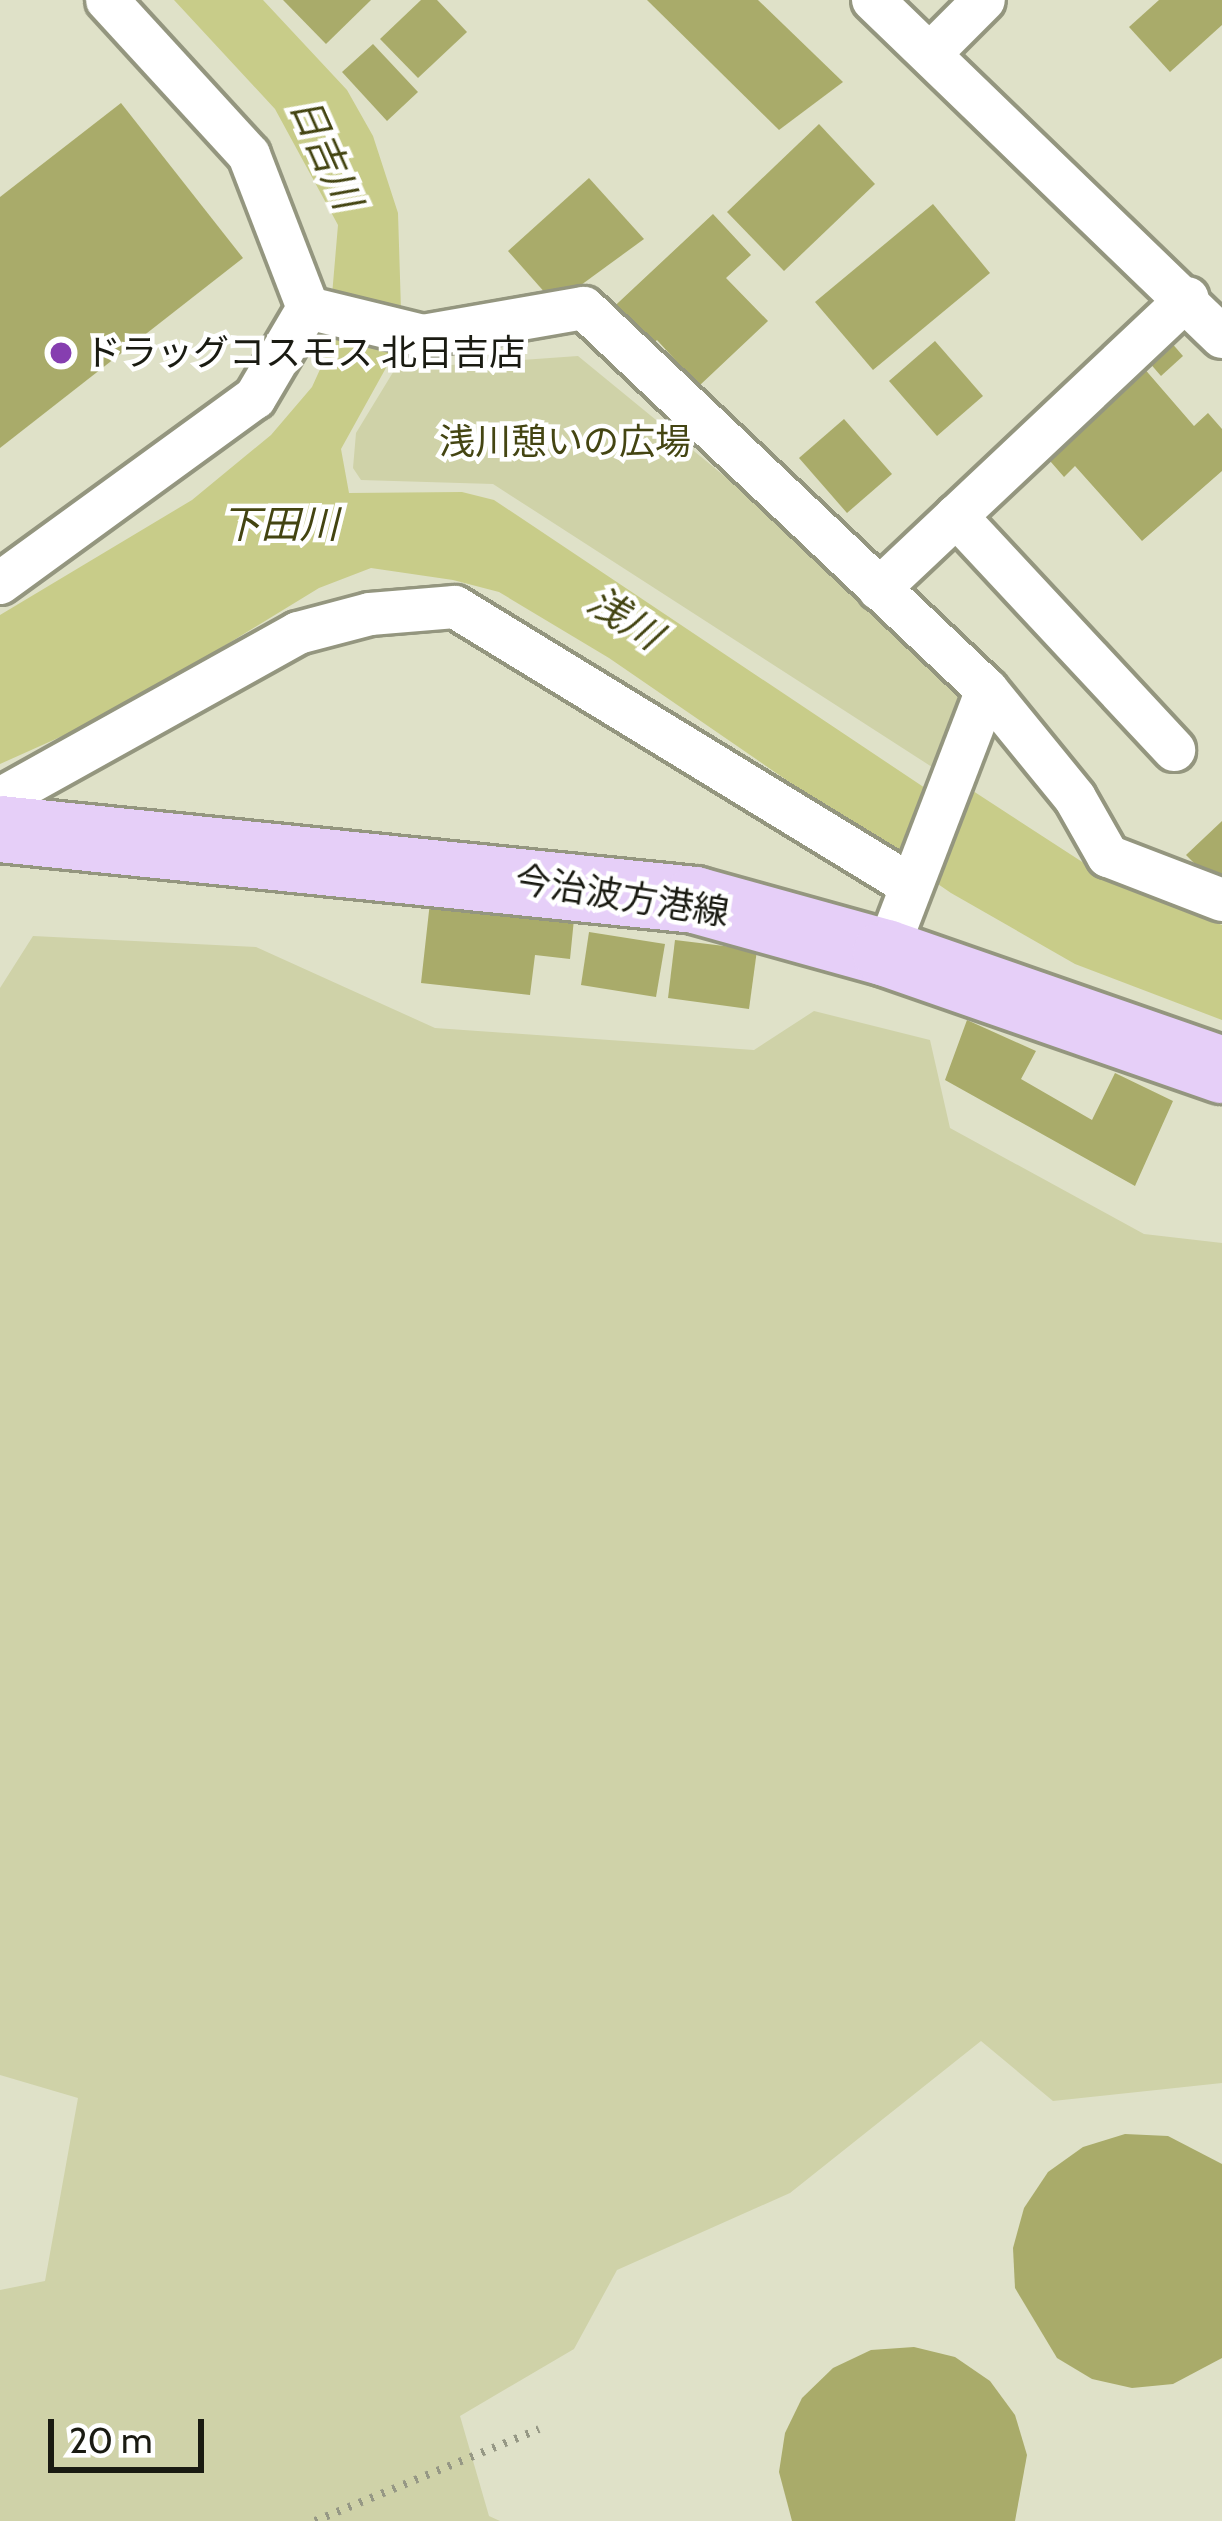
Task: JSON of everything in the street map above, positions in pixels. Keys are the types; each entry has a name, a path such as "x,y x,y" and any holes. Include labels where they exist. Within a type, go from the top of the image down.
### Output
{"main road":[{"name":"今治波方港線","path":"0,829 695,900 886,953 1222,1070"}],"street":[{"path":"106,0 249,155 309,308"},
{"path":"873,0 1188,298 1222,337"},
{"path":"930,54 984,0"},
{"path":"879,589 1188,298"},
{"path":"309,308 423,336 584,308 987,690 1075,798 1108,856 1222,900"},
{"path":"0,583 255,398 309,308"},
{"path":"956,516 1174,750"},
{"path":"0,799 298,633 370,614 455,607 910,885"},
{"path":"886,953 987,690"}],"path":[{"path":"315,2521 539,2429"}],"green space":[{"name":"浅川憩いの広場","path":"578,356 805,542 969,699 932,767 493,484 361,480 353,468 356,433 395,369"},
{"path":"33,936 256,947 435,1028 754,1050 814,1011 930,1040 950,1128 1144,1234 1222,1243 1222,2083 1053,2101 981,2041 790,2193 617,2270 574,2349 460,2416 489,2516 500,2521 0,2521 0,2290 45,2281 78,2098 0,2075 0,988"}],"water":[{"path":"174,0 263,0 347,90 373,136 398,213 401,310 387,366 341,449 349,493 462,492 494,500 931,792 970,789 1090,867 1222,925 1222,1020 1075,964 951,893 609,658 499,592 453,580 371,568 319,588 116,712 0,764 0,615 192,500 271,435 312,387 327,354 338,225 275,109"}],"building":[{"path":"283,0 371,0 326,44"},
{"path":"421,0 437,0 467,32 418,78 380,39"},
{"path":"647,0 758,0 843,82 779,130"},
{"path":"1159,0 1222,0 1222,25 1170,72 1129,27"},
{"path":"373,44 418,92 387,121 342,72"},
{"name":"ドラッグコスモス 北日吉店","path":"121,103 243,258 0,448 0,197"},
{"path":"819,124 875,184 784,271 727,212"},
{"path":"589,178 644,239 555,304 508,251"},
{"path":"933,204 990,273 873,370 815,302"},
{"path":"713,214 751,255 726,278 768,321 699,386 657,340 640,355 604,316"},
{"path":"1163,333 1183,356 1161,376 1141,353"},
{"path":"935,341 983,396 937,436 889,381"},
{"path":"1136,359 1194,426 1208,413 1222,429 1222,471 1142,541 1075,466 1064,477 1037,446"},
{"path":"844,419 892,474 847,513 799,458"},
{"path":"1222,821 1222,891 1186,855"},
{"path":"431,893 575,909 570,959 535,955 530,995 421,983"},
{"path":"589,932 665,944 656,997 581,985"},
{"path":"675,940 757,950 749,1009 668,998"},
{"path":"967,1020 1036,1051 1021,1079 1092,1120 1115,1073 1173,1101 1135,1186 945,1080"},
{"path":"1125,2134 1168,2136 1222,2164 1222,2358 1173,2384 1132,2388 1092,2379 1057,2358 1015,2288 1013,2248 1024,2208 1048,2172 1083,2147"},
{"path":"914,2347 955,2357 990,2381 1015,2415 1027,2455 1015,2521 792,2521 779,2472 785,2433 802,2398 833,2368 871,2350"}],"place":[{"name":"ドラッグコスモス 北日吉店","path":"61,353"}],"water label":[{"name":"日吉川","path":"326,153"},
{"name":"下田川","path":"280,524"},
{"name":"浅川","path":"625,618"}]}
